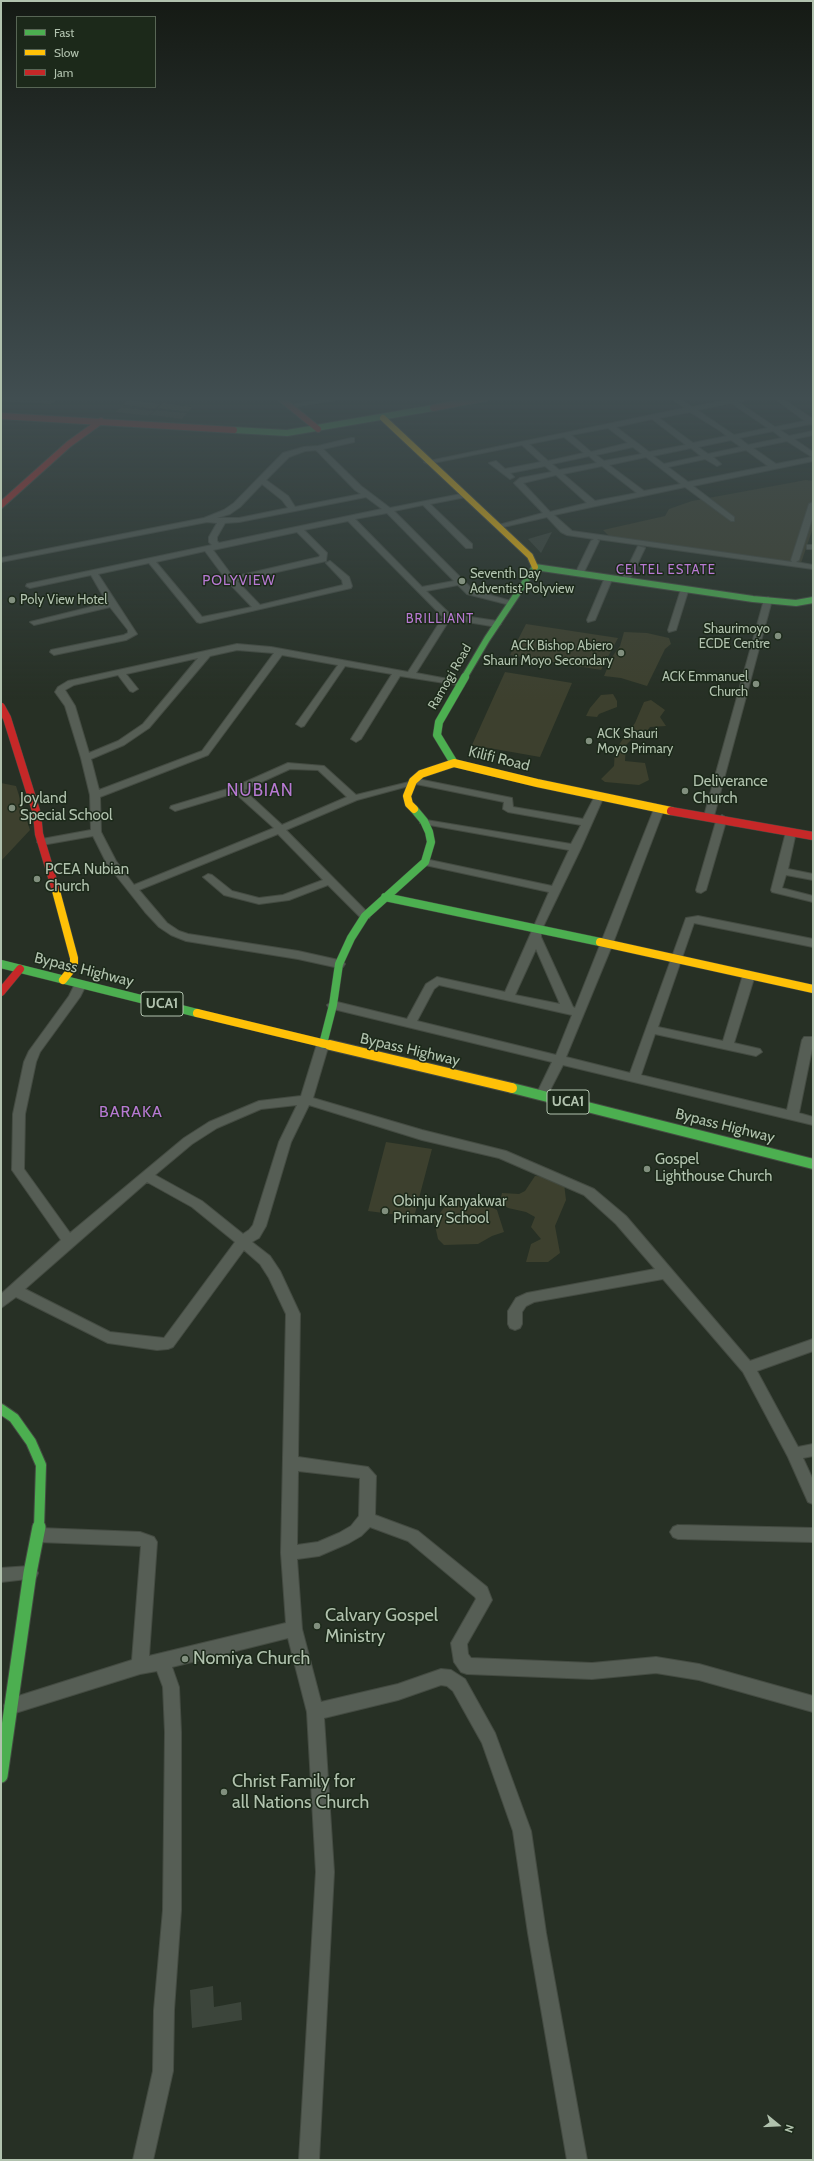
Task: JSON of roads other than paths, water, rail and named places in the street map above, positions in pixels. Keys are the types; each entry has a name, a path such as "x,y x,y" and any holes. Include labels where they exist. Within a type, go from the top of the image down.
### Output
{"main road":[{"path":"467,499 530,556 535,567 580,572 768,600 796,603 813,600"},
{"name":"Ramogi Road","path":"454,763 437,735 437,727 510,602 532,569 535,567"},
{"path":"1,706 7,718 37,814 42,842 61,905 74,958 74,966 63,980"},
{"name":"Kilifi Road","path":"412,782 421,774 454,763 464,764 537,783 659,809 722,818 813,836"},
{"path":"323,1044 334,1005 339,964 351,938 365,916 425,862 431,842 429,832 424,821 409,804 407,796 412,782"},
{"path":"385,897 536,933 608,943 813,989"},
{"name":"Bypass Highway","path":"1,964 80,985 323,1044 727,1140 813,1164"},
{"path":"1,992 20,969"},
{"path":"1,1408 14,1418 31,1442 42,1465 39,1535 30,1573 8,1717 1,1776"}],"street":[{"path":"1,560 206,520 232,509 242,499"},
{"path":"286,499 293,509"},
{"path":"206,520 222,522 238,520 346,499"},
{"path":"372,499 388,510 459,582 473,594 510,602"},
{"path":"30,586 445,499"},
{"path":"534,499 564,530 570,533 813,567"},
{"path":"588,499 593,504"},
{"path":"498,526 619,499"},
{"path":"706,499 731,519"},
{"path":"425,503 469,546"},
{"path":"795,560 810,525 813,505"},
{"path":"350,518 420,590 448,616 497,624"},
{"path":"219,547 213,542 212,537 222,522"},
{"path":"231,580 323,559 324,555 299,529"},
{"path":"580,572 595,541"},
{"path":"626,579 641,548"},
{"path":"208,549 231,580 257,608"},
{"path":"151,561 200,620 340,590 348,586 346,579 330,563"},
{"path":"54,652 126,637 133,634 132,630 112,604 93,572"},
{"path":"591,620 609,577"},
{"path":"420,590 459,582"},
{"path":"672,630 685,588"},
{"path":"709,816 768,600"},
{"path":"34,622 112,604"},
{"path":"411,675 448,616"},
{"path":"339,964 298,954 182,936 163,925 149,910 108,858 96,832 95,795 86,758 70,706 60,692 61,689 71,683 208,652 237,647 280,652 461,684"},
{"path":"86,758 121,743 146,726 208,652"},
{"path":"95,795 205,753 280,652"},
{"path":"301,724 343,663"},
{"path":"120,672 133,689"},
{"path":"356,739 398,672"},
{"path":"175,808 237,789 288,766 321,768 354,798"},
{"path":"133,888 354,798 412,782 509,800 508,809 587,823"},
{"path":"237,789 281,829 282,833 365,916"},
{"path":"510,996 536,933 599,796"},
{"path":"542,1095 559,1059 574,1011 608,943 659,809"},
{"path":"701,890 722,818"},
{"path":"424,821 576,848"},
{"path":"42,842 96,832"},
{"path":"791,832 776,890 813,899"},
{"path":"425,862 556,890"},
{"path":"782,871 813,877"},
{"path":"208,877 228,893 259,901 285,898 329,881"},
{"path":"634,1078 677,958 688,922 692,918 813,943"},
{"path":"536,933 574,1011"},
{"path":"727,1046 749,975"},
{"path":"410,1024 430,987 437,981 574,1011"},
{"path":"69,1242 18,1170 19,1114 30,1062 35,1051 74,997 80,985"},
{"path":"334,1005 813,1121"},
{"path":"651,1029 756,1052"},
{"path":"792,1116 808,1040"},
{"path":"16,1291 102,1335 161,1345 168,1343 243,1242 254,1234 259,1226 285,1142 306,1100 323,1044"},
{"path":"1,1302 16,1291 69,1242 188,1141 237,1113 259,1105 306,1100 422,1135 502,1154 531,1165 589,1192 621,1220 748,1368 794,1454 813,1497"},
{"path":"146,1176 197,1204 270,1266 293,1314 289,1553 294,1629 315,1712 325,1872 309,2160"},
{"path":"515,1324 515,1311 521,1302 532,1297 665,1273"},
{"path":"748,1368 813,1345"},
{"path":"794,1454 813,1450"},
{"path":"289,1553 319,1549 356,1531 367,1519 368,1476 358,1470 290,1463"},
{"path":"367,1519 413,1536 483,1596 484,1600 459,1643 460,1656 468,1666 592,1670 656,1665 699,1672 813,1704"},
{"path":"678,1532 813,1535"},
{"path":"39,1535 140,1539 149,1542 140,1666"},
{"path":"1,1575 30,1573"},
{"path":"8,1717 140,1666 162,1662 294,1629"},
{"path":"143,2160 163,2072 164,2010 172,1910 173,1732 171,1687 162,1662"},
{"path":"315,1712 398,1692 441,1677 451,1678 459,1685 489,1739 522,1831 537,1933 577,2160"}],"place":[{"name":"Seventh Day Adventist Polyview","path":"462,581"},
{"name":"Poly View Hotel","path":"12,600"},
{"name":"Shaurimoyo ECDE Centre","path":"778,636"},
{"name":"ACK Bishop Abiero Shauri Moyo Secondary","path":"621,653"},
{"name":"ACK Emmanuel Church","path":"756,684"},
{"name":"ACK Shauri Moyo Primary","path":"589,741"},
{"name":"Deliverance Church","path":"685,791"},
{"name":"Joyland Special School","path":"12,808"},
{"name":"PCEA Nubian Church","path":"37,879"},
{"name":"Gospel Lighthouse Church","path":"647,1169"},
{"name":"Obinju Kanyakwar Primary School","path":"385,1211"},
{"name":"Calvary Gospel Ministry","path":"317,1626"},
{"name":"Nomiya Church","path":"185,1659"},
{"name":"Christ Family for all Nations Church","path":"224,1792"}],"district":[{"name":"CELTEL ESTATE","path":"666,570"},
{"name":"POLYVIEW","path":"239,581"},
{"name":"BRILLIANT","path":"440,619"},
{"name":"NUBIAN","path":"260,791"},
{"name":"BARAKA","path":"131,1112"}]}
